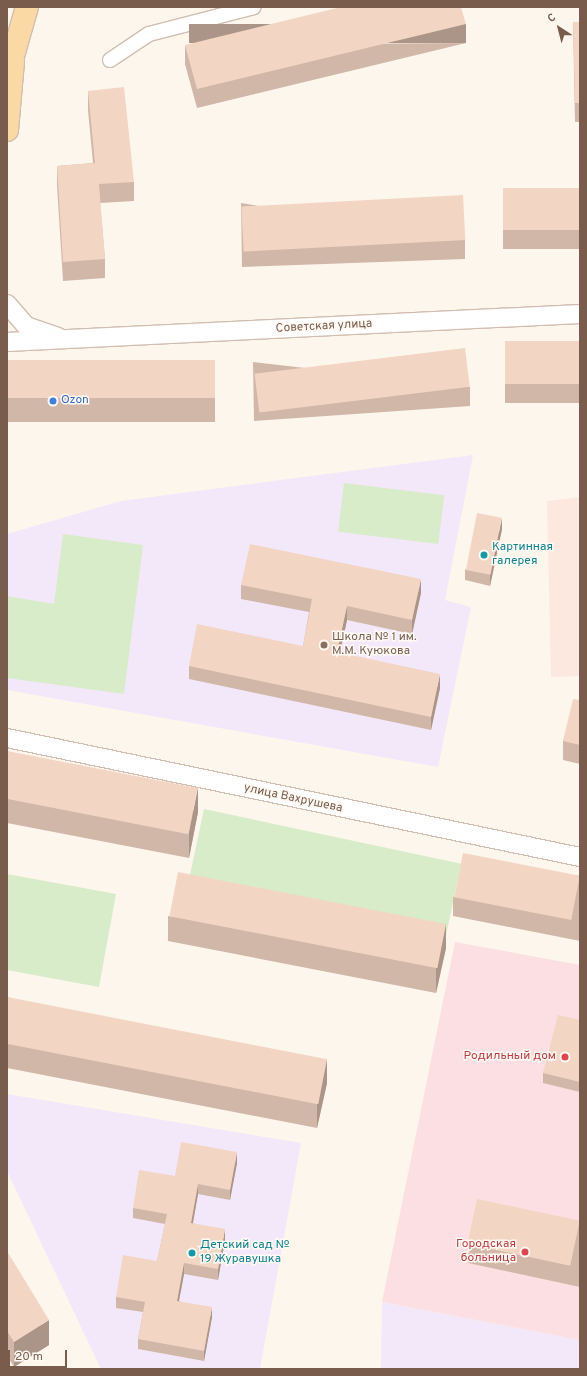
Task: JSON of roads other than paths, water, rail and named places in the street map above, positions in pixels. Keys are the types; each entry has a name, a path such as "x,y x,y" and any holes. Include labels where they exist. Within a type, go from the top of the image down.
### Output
{"main road":[{"path":"7,130 10,69 27,7"}],"street":[{"path":"110,60 131,43 149,34 254,7"},
{"path":"7,304 26,326 68,340"},
{"name":"Советская улица","path":"7,342 580,314"},
{"name":"улица Вахрушева","path":"7,738 580,857"}],"place":[{"name":"Ozon","path":"53,401"},
{"name":"Картинная галерея","path":"484,555"},
{"name":"Школа № 1 им. М.М. Куюкова","path":"324,645"},
{"name":"Родильный дом","path":"565,1057"},
{"name":"Городская больница","path":"525,1252"},
{"name":"Детский сад № 19 Журавушка","path":"192,1253"}]}
